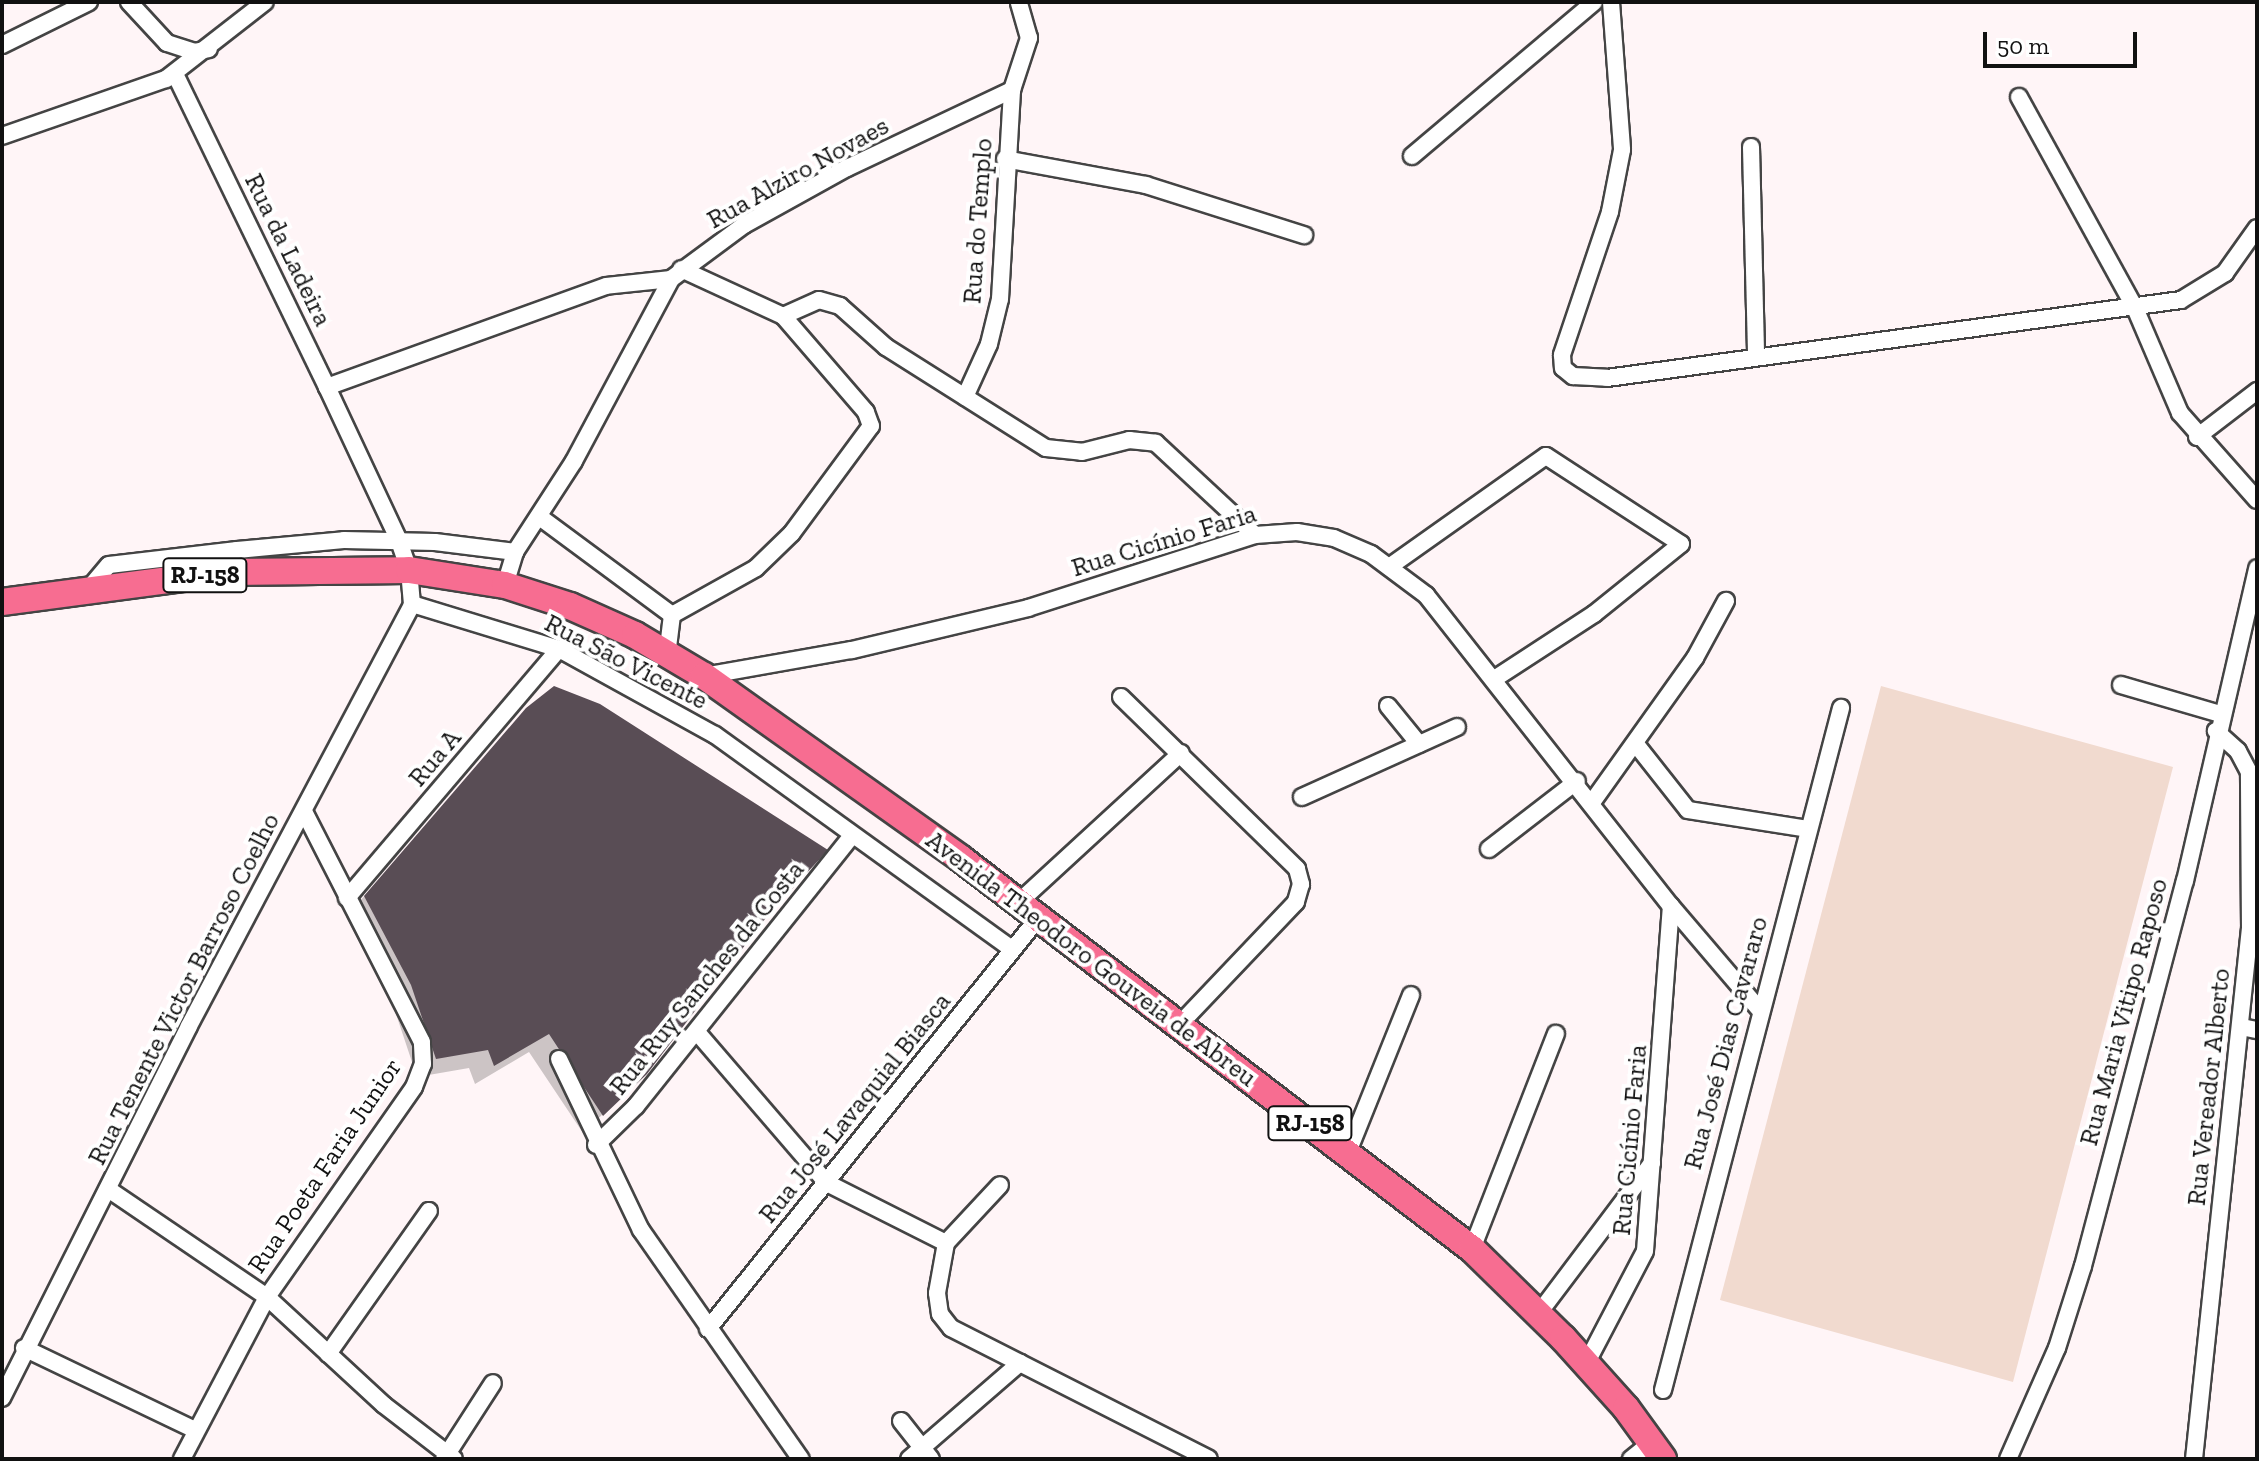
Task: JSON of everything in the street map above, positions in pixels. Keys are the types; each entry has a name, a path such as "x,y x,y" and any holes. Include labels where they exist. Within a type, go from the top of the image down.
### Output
{"main road":[{"name":"Avenida Theodoro Gouveia de Abreu","path":"2,602 230,572 409,570 505,585 570,606 667,653 704,676 1029,910 1472,1249 1539,1313 1586,1364 1657,1451"}],"street":[{"path":"2,45 89,2"},
{"path":"129,2 167,43 194,52 211,49"},
{"path":"1012,90 1029,38 1019,2"},
{"path":"1412,156 1594,2"},
{"path":"1611,2 1619,90 1619,175 1573,318 1563,368 1573,376 1597,379 2181,300 2210,287 2257,228"},
{"path":"2,136 175,74 211,49 259,4"},
{"name":"Rua da Ladeira","path":"175,74 202,136 327,387"},
{"name":"Rua do Templo","path":"965,397 989,344 1000,299 1005,159 1012,90"},
{"name":"Rua Alziro Novaes","path":"505,585 515,552 541,518 676,274 744,225 847,168 1012,90"},
{"path":"2019,97 2135,308 2167,389 2197,437 2257,500"},
{"path":"1751,147 1756,357"},
{"path":"1005,159 1146,185 1304,235"},
{"path":"412,604 409,570 399,541 327,387 606,286 676,274 783,316 866,412 869,433 792,533 756,568 672,615"},
{"path":"783,316 819,300 840,306 886,347 1046,448 1082,452 1129,440 1156,443 1255,535"},
{"path":"2197,437 2257,391"},
{"path":"1389,567 1546,456 1681,544 1594,614 1496,678"},
{"path":"541,518 672,615"},
{"name":"Rua Cicínio Faria","path":"704,676 852,650 1028,608 1255,535 1297,532 1334,538 1389,567 1426,595 1593,801 1671,906 1759,1009"},
{"path":"86,592 109,565 344,540 399,541 515,552"},
{"name":"Rua Maria Vitipo Raposo","path":"2008,1459 2057,1348 2083,1266 2185,881 2216,731 2256,575"},
{"path":"1593,801 1695,658 1726,601"},
{"name":"Rua São Vicente","path":"412,604 559,649 715,735 851,837 1012,949"},
{"name":"Rua Tenente Victor Barroso Coelho","path":"2,1398 24,1348 412,604"},
{"path":"667,653 672,615"},
{"name":"Rua A","path":"347,898 559,649"},
{"path":"2121,685 2220,714"},
{"path":"1121,697 1297,869 1301,884 1296,902 1180,1024"},
{"path":"1388,706 1419,744"},
{"name":"Rua José Dias Cavararo","path":"1663,1390 1759,1009 1841,708"},
{"path":"1302,797 1457,727"},
{"name":"Rua Vereador Alberto","path":"2194,1459 2249,1028 2253,927 2249,772 2238,751 2216,731"},
{"path":"1635,743 1688,810 1808,829"},
{"name":"Rua José Lavaquial Biasca","path":"708,1329 1012,949 1029,910 1181,753"},
{"path":"1489,849 1577,781"},
{"name":"Rua Poeta Faria Junior","path":"182,1459 267,1297 414,1087 423,1064 422,1042 304,811"},
{"name":"Rua Ruy Sanches da Costa","path":"596,1145 697,1032 851,837"},
{"name":"Rua Cicínio Faria","path":"1586,1364 1645,1251 1671,906"},
{"path":"1348,1152 1411,995"},
{"path":"697,1032 827,1183 946,1243"},
{"path":"1472,1249 1556,1034"},
{"path":"559,1059 596,1145 641,1230 801,1459"},
{"path":"1539,1313 1652,1163"},
{"path":"1000,1185 946,1243 937,1293 940,1314 951,1328 1209,1459"},
{"path":"108,1189 267,1297 449,1458 493,1383"},
{"path":"328,1354 429,1211"},
{"path":"24,1348 195,1430"},
{"path":"909,1459 926,1453 1020,1363"},
{"path":"901,1421 926,1453"},
{"path":"1631,1459 1657,1451"}],"shaded area":[{"path":"1881,686 2173,767 2013,1382 1720,1300"}],"building":[{"path":"554,686 600,704 828,850 768,915 647,1074 603,1116 549,1034 494,1066 488,1050 436,1059 411,985 364,896 526,708"}]}
